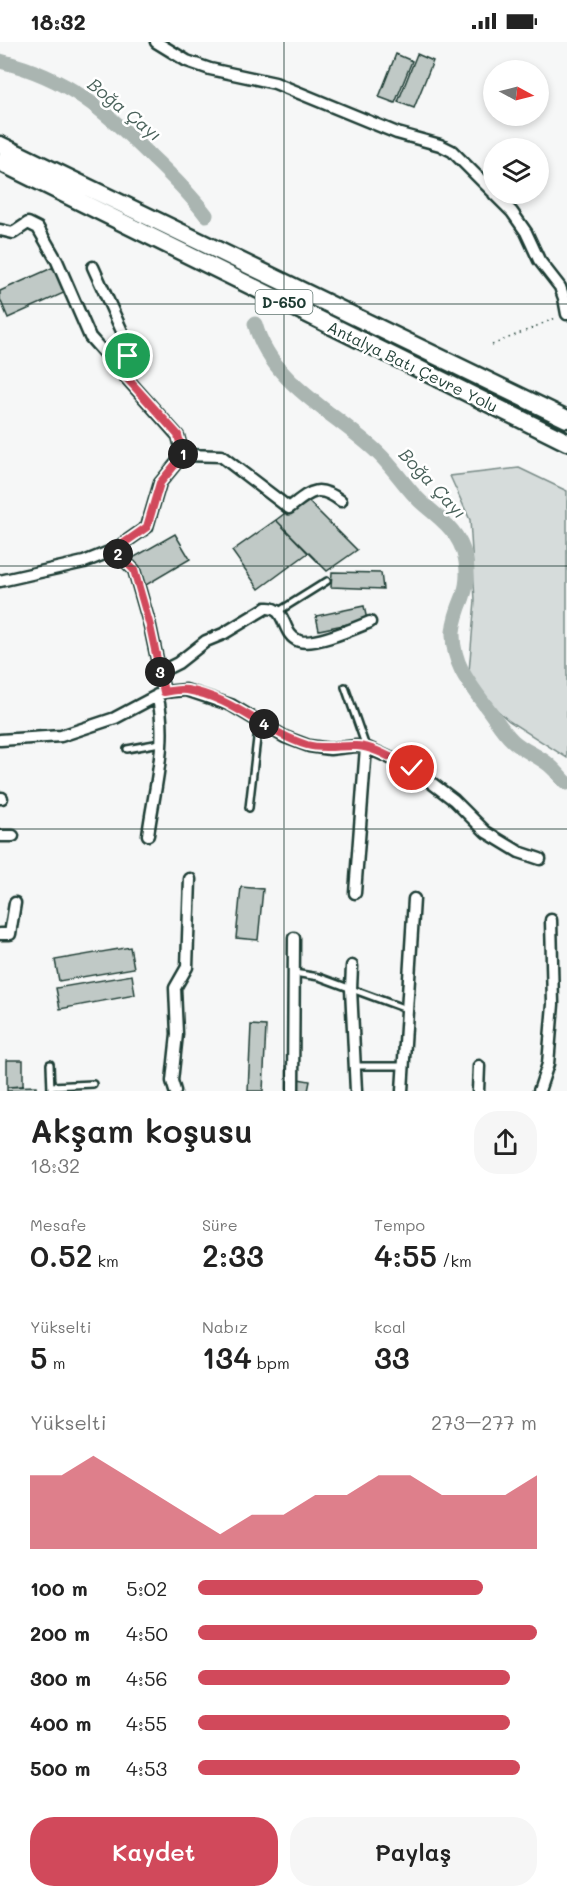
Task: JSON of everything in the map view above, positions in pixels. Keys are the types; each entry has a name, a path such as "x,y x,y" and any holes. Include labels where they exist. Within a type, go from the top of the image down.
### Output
{"highway":[{"name":"Antalya Batı Çevre Yolu","path":"0,145 567,419"},
{"name":"Antalya Batı Çevre Yolu","path":"0,162 567,442"}],"street":[{"path":"156,42 187,61 210,69 275,83 397,133 440,145 452,151 483,182"},
{"path":"504,204 526,232 539,260 563,284 567,314"},
{"path":"0,230 8,234 28,223 38,228 57,261 90,336 178,435 183,455"},
{"path":"93,267 130,349 128,356 116,366"},
{"path":"183,455 221,456 289,508 317,490 331,494 340,501"},
{"path":"0,581 84,562 114,550 147,527 160,483 183,455"},
{"path":"114,550 134,570 160,672 162,721 148,835"},
{"path":"160,672 178,663 206,641 223,634 266,608 279,611 289,634 302,642 317,640 370,622"},
{"path":"0,740 61,736 115,718 160,693 186,690 231,705 285,737 309,746 330,749 366,747 412,768 454,800 486,832 519,852 540,859"},
{"path":"355,893 366,747"},
{"path":"0,836 13,836"},
{"path":"175,1091 172,1081 177,1034 174,988 187,967 190,879"},
{"path":"402,1091 414,898"},
{"path":"0,934 10,934 15,903"},
{"path":"539,1091 548,1064 553,1004 551,920"},
{"path":"293,1091 294,938"},
{"path":"352,966 356,1091"},
{"path":"478,1091 479,1066"}],"lane":[{"path":"279,611 327,581"},
{"path":"345,687 366,747"},
{"path":"249,808 259,721"},
{"path":"127,749 160,743"},
{"path":"294,973 319,977 406,1009"},
{"path":"50,1064 51,1089 93,1083"},
{"path":"355,1066 403,1066"}],"path":[{"path":"492,345 567,314"}],"shaded area":[{"path":"519,468 567,491 567,758 509,721 468,684 475,600 470,520 450,476"}],"building":[{"path":"396,54 412,61 395,103 379,97"},
{"path":"417,54 433,61 414,108 398,102"},
{"path":"54,267 66,292 8,318 0,299 0,291"},
{"path":"305,498 357,550 327,571 276,520"},
{"path":"276,520 308,553 259,589 232,551"},
{"path":"175,534 190,559 146,585 131,559"},
{"path":"332,572 381,573 383,589 331,587"},
{"path":"364,606 367,620 319,630 316,616"},
{"path":"241,887 263,889 258,940 236,938"},
{"path":"130,947 134,968 59,981 55,960"},
{"path":"132,975 135,995 60,1009 56,988"},
{"path":"251,1025 266,1026 263,1091 248,1091"},
{"path":"7,1060 23,1060 23,1086 7,1087"},
{"path":"298,1079 310,1081 308,1091 297,1091"},
{"path":"36,1086 36,1091 7,1091 7,1087"}],"waterway":[{"name":"Boğa Çayı","path":"0,61 46,77 84,98 135,141 187,192 206,215"},
{"name":"Boğa Çayı","path":"255,324 263,345 275,364 290,381 378,453 415,496 456,536 463,550 467,574 465,590 453,632 456,655 464,676 507,735 551,766 567,783"}],"route":[{"path":"128,356 116,366 178,435 183,455 160,483 147,527 114,550 134,570 150,626 164,692 186,690 231,705 285,737 309,746 330,749 366,747 412,768"}]}
